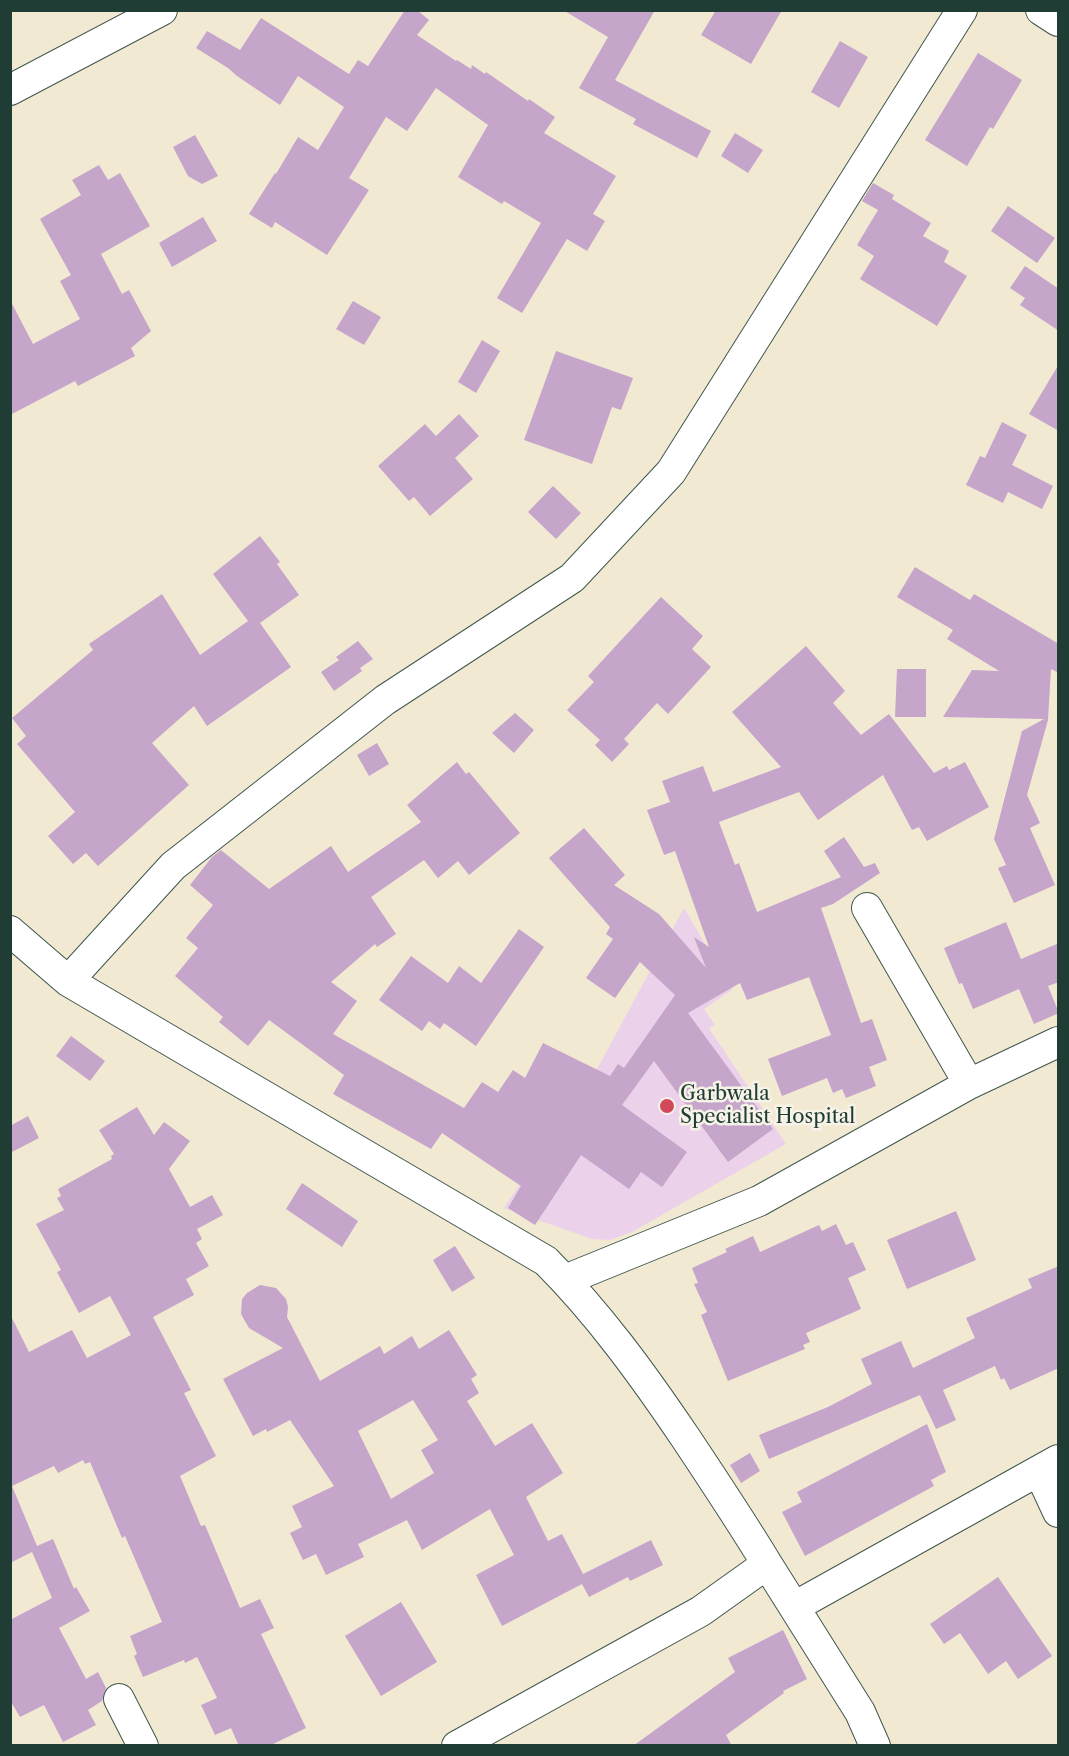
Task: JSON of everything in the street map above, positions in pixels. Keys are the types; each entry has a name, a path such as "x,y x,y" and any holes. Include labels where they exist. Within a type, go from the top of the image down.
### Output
{"street":[{"path":"10,90 162,10"},
{"path":"68,981 173,866 385,700 572,578 663,480 677,462 962,10"},
{"path":"1041,10 1059,21"},
{"path":"867,908 969,1084"},
{"path":"10,931 68,981 546,1261 565,1280 639,1370 739,1518 860,1712 875,1746"},
{"path":"565,1280 759,1201 969,1084 1059,1042"},
{"path":"794,1607 1049,1465 1059,1512"},
{"path":"457,1746 701,1611 767,1564"},
{"path":"119,1700 143,1746"}],"shaded area":[{"name":"Garbwala Specialist Hospital","path":"684,908 732,990 704,1009 715,1025 709,1028 786,1144 632,1232 610,1240 592,1239 504,1208 597,1069"}],"building":[{"path":"405,10 417,10 429,20 417,35 456,61 471,69 472,65 485,74 486,72 555,117 544,133 616,176 593,214 605,221 587,251 567,239 522,313 497,298 541,223 504,201 502,204 458,177 488,125 436,88 407,131 386,117 349,178 369,190 327,255 275,222 272,228 249,214 298,137 318,150 344,107 298,76 280,105 196,48 207,31 240,50 261,18 349,74 358,60 368,66"},
{"path":"563,10 655,10 615,80 711,131 697,158 633,124 636,119 579,88 608,37"},
{"path":"716,10 782,10 751,64 701,35"},
{"path":"840,41 868,57 839,108 811,92"},
{"path":"978,53 1022,80 993,129 990,127 967,166 925,140"},
{"path":"735,133 763,150 748,173 721,156"},
{"path":"195,135 218,176 202,184 188,176 173,147"},
{"path":"99,165 108,180 120,173 150,226 101,254 122,294 129,290 151,331 131,348 135,356 78,386 75,381 10,415 10,300 33,344 80,319 60,281 71,275 40,219 81,195 72,180"},
{"path":"873,183 894,195 892,199 931,223 923,236 949,251 944,262 967,276 937,326 860,279 874,256 857,245 878,210 862,201"},
{"path":"1008,206 1055,238 1037,263 991,231"},
{"path":"203,217 217,241 172,267 159,243"},
{"path":"1025,266 1059,289 1059,331 1020,305 1025,298 1010,288"},
{"path":"353,301 381,317 364,345 336,329"},
{"path":"482,340 500,351 476,393 458,382"},
{"path":"556,351 633,378 621,410 612,407 592,464 524,440"},
{"path":"1059,364 1059,431 1029,414"},
{"path":"459,414 479,436 455,458 473,479 430,516 414,497 409,501 378,466 425,424 436,436"},
{"path":"1002,422 1027,435 1012,465 1053,486 1042,509 1008,492 1003,503 966,485 980,456 985,458"},
{"path":"553,486 581,513 556,539 528,512"},
{"path":"260,536 280,562 277,564 299,595 260,623 291,667 207,726 194,706 152,743 189,785 98,866 86,853 73,864 48,836 75,812 17,744 26,736 12,718 93,650 89,644 162,594 200,655 248,621 213,574"},
{"path":"915,567 970,600 974,594 1059,644 1059,673 1051,669 1048,720 1027,795 1040,823 1030,828 1055,885 1014,903 998,868 1006,865 994,839 1022,731 1044,719 943,717 972,670 999,671 947,639 953,630 897,597"},
{"path":"661,597 703,636 692,649 711,667 668,714 657,703 624,739 629,744 612,762 595,745 600,740 567,710 594,682 588,676"},
{"path":"358,641 373,659 360,668 362,671 334,691 321,672 339,660 336,657"},
{"path":"806,646 845,691 833,703 861,735 889,714 934,773 947,766 949,770 965,762 989,807 927,841 919,827 912,830 883,775 818,820 799,792 719,822 735,865 739,863 757,912 841,877 824,851 844,837 864,867 875,863 880,873 833,904 821,908 861,1023 872,1019 887,1060 869,1067 876,1086 846,1098 842,1089 833,1093 827,1078 782,1096 768,1059 831,1035 809,977 747,1000 740,983 688,1013 773,1129 728,1162 654,1061 622,1105 687,1152 662,1187 641,1172 629,1189 581,1155 535,1225 508,1208 521,1186 442,1133 431,1149 333,1094 344,1075 269,1020 248,1046 219,1022 223,1017 175,976 198,948 186,938 213,905 190,885 212,857 221,850 269,889 331,846 348,872 421,822 407,805 457,762 466,774 469,772 520,833 469,875 458,861 438,878 424,860 371,897 396,934 377,947 375,944 331,982 357,1001 333,1034 464,1108 482,1082 498,1092 513,1070 525,1078 543,1043 610,1076 618,1064 624,1068 675,995 640,962 615,998 586,978 613,939 606,934 610,927 549,858 584,828 625,875 614,885 659,914 706,968 694,937 709,947 675,851 664,855 647,810 670,802 662,781 703,766 713,792 781,767 732,712"},
{"path":"897,669 926,669 926,717 895,717"},
{"path":"515,713 534,730 514,753 492,733"},
{"path":"377,743 389,764 369,776 357,755"},
{"path":"1006,922 1021,959 1059,943 1059,982 1048,986 1059,1013 1034,1024 1019,989 973,1009 962,983 959,984 944,948"},
{"path":"519,929 544,947 476,1046 444,1023 440,1029 429,1021 422,1031 379,1000 411,956 448,983 459,966 481,983"},
{"path":"71,1036 105,1061 90,1081 56,1056"},
{"path":"137,1107 154,1135 164,1122 190,1141 169,1169 190,1207 212,1195 223,1215 197,1229 202,1239 196,1243 209,1266 186,1279 194,1295 153,1317 191,1390 184,1393 216,1456 180,1476 201,1526 205,1525 240,1608 260,1599 274,1628 261,1634 306,1728 269,1746 239,1746 231,1728 215,1735 201,1705 217,1698 197,1657 143,1677 134,1656 137,1654 130,1636 162,1622 125,1536 122,1538 90,1462 85,1464 83,1460 58,1473 54,1466 12,1486 37,1546 53,1539 74,1589 76,1587 90,1611 59,1628 86,1679 98,1672 106,1688 102,1701 88,1710 96,1725 63,1742 44,1705 20,1717 10,1700 10,1620 52,1598 32,1552 10,1563 10,1314 29,1352 72,1330 87,1358 131,1335 110,1296 79,1313 57,1272 61,1270 36,1224 64,1210 57,1198 61,1196 58,1189 112,1159 111,1156 114,1154 99,1130"},
{"path":"28,1116 39,1138 10,1153 10,1126"},
{"path":"302,1183 358,1221 342,1247 286,1209"},
{"path":"956,1211 976,1260 907,1289 887,1240"},
{"path":"836,1224 846,1245 853,1242 866,1270 848,1278 861,1309 806,1333 810,1342 803,1345 805,1349 728,1381 701,1315 707,1312 694,1284 698,1283 692,1268 727,1252 725,1249 753,1236 760,1252 819,1225 822,1231"},
{"path":"455,1246 475,1278 452,1292 433,1260"},
{"path":"1059,1266 1059,1368 1010,1390 1004,1378 1001,1380 995,1366 943,1390 956,1420 936,1429 920,1395 769,1459 759,1435 828,1407 872,1384 861,1359 901,1341 913,1368 975,1338 966,1318 1032,1288 1028,1279"},
{"path":"260,1285 276,1288 286,1299 287,1317 320,1381 380,1346 384,1354 412,1336 419,1349 449,1330 477,1375 471,1379 479,1393 467,1401 495,1446 532,1423 563,1473 526,1497 548,1541 562,1534 583,1574 651,1540 663,1565 630,1581 628,1577 589,1597 582,1584 502,1626 476,1575 514,1555 490,1509 422,1550 407,1520 358,1544 364,1557 326,1575 316,1554 303,1560 290,1533 302,1527 292,1506 334,1486 290,1420 267,1432 266,1429 253,1436 223,1379 283,1348 249,1328 241,1314 242,1299","holes":["413,1400 438,1440 421,1450 434,1473 391,1499 358,1431"]},
{"path":"927,1424 946,1472 931,1480 934,1486 805,1556 782,1512 802,1502 797,1492"},
{"path":"750,1453 760,1471 741,1483 730,1465"},
{"path":"998,1577 1052,1656 1018,1679 1006,1661 988,1674 960,1633 944,1644 930,1624"},
{"path":"401,1602 437,1662 381,1696 345,1636"},
{"path":"783,1630 807,1679 783,1691 784,1693 726,1735 732,1746 633,1746 735,1672 728,1658"}],"place":[{"name":"Garbwala Specialist Hospital","path":"667,1106"}]}
